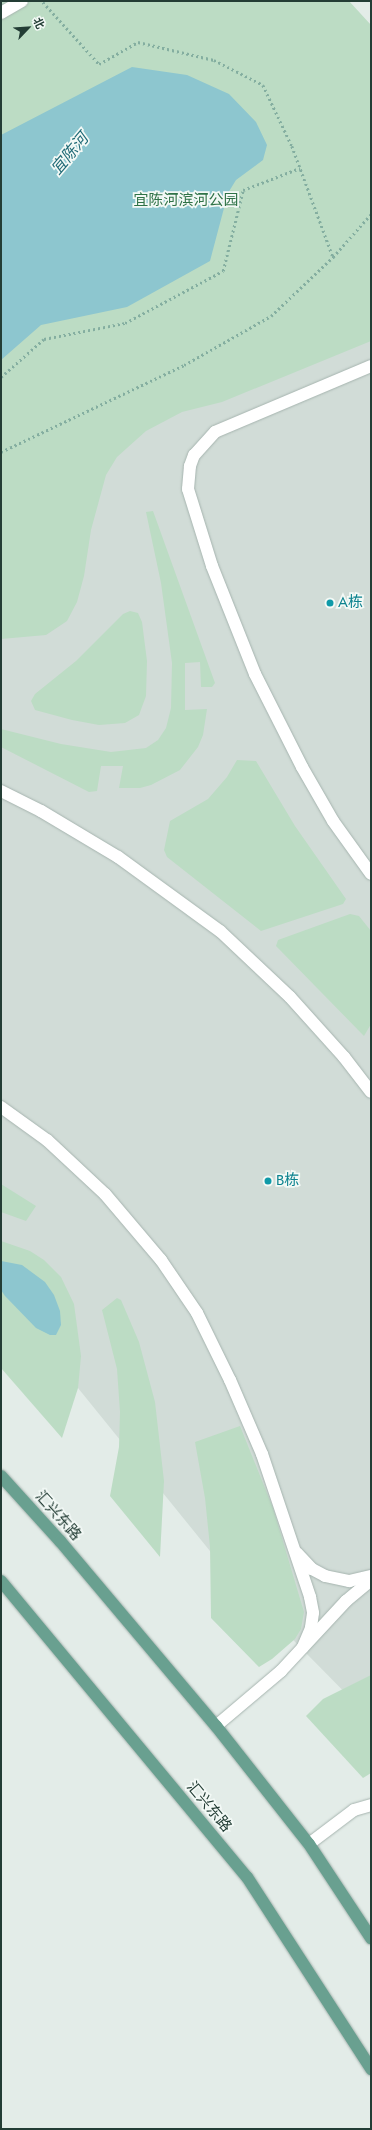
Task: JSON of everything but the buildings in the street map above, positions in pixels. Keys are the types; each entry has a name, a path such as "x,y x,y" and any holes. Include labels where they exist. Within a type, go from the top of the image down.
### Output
{"main road":[{"name":"汇兴东路","path":"1,1476 60,1541 216,1726 309,1844 371,1938"},
{"name":"汇兴东路","path":"1,1581 247,1877 371,2069"}],"lane":[{"path":"1,12 22,1"},
{"path":"371,366 215,432 206,439 194,455 190,466 188,489 216,578 255,674 302,767 334,821 371,874"},
{"path":"1,791 41,811 118,857 168,891 220,931 290,997 344,1057 371,1092"},
{"path":"1,1108 47,1140 105,1194 162,1260 182,1290 210,1338 246,1415 274,1488 310,1597 313,1613 311,1628 303,1647"},
{"path":"291,1543 300,1558 312,1569 325,1576 349,1581 371,1576"},
{"path":"216,1726 281,1671 346,1601 371,1580"},
{"path":"309,1844 354,1810 371,1805"}],"path":[{"path":"42,1 99,64 138,42 214,60 263,85 300,168 333,257"},
{"path":"1,377 44,339 125,323 223,271 243,190 300,168"},
{"path":"1,452 184,365 271,316 333,257 371,214"}],"shaded area":[{"path":"371,330 371,1719 231,1577 78,1388 1,1302 1,485"}],"green space":[{"name":"宜陈河滨河公园","path":"1,1 349,1 371,25 371,341 222,402 182,412 146,431 117,457 106,475 91,530 84,576 77,602 67,621 46,635 1,639"},
{"path":"153,511 215,683 212,687 201,687 200,662 185,663 185,710 207,709 203,735 198,747 180,770 151,785 140,788 119,788 123,766 101,766 97,791 89,792 1,747 1,729 61,744 111,752 146,748 158,740 166,728 171,708 172,663 161,583 146,512"},
{"path":"130,611 138,613 142,622 147,661 146,696 139,715 125,723 99,725 72,720 35,710 31,701 35,694 76,661 123,614"},
{"path":"237,760 256,761 295,826 346,899 343,904 261,931 167,857 164,850 170,821 208,799 227,777"},
{"path":"350,914 359,916 371,931 371,1024 364,1036 276,946 278,940"},
{"path":"1,1184 36,1206 26,1221 1,1212"},
{"path":"1,1241 30,1251 44,1260 61,1277 74,1304 81,1356 78,1388 62,1438 1,1368"},
{"path":"117,1298 121,1300 139,1342 155,1402 164,1481 160,1557 110,1496 119,1447 120,1412 117,1369 102,1310"},
{"path":"240,1426 273,1508 304,1612 301,1629 295,1639 272,1659 259,1667 211,1618 210,1547 205,1498 195,1442"},
{"path":"371,1675 371,1773 363,1778 306,1716 323,1699"}],"water":[{"name":"宜陈河","path":"132,67 187,75 229,94 256,122 267,145 263,160 236,180 228,193 210,261 127,307 41,325 1,360 1,135"},
{"path":"1,1261 22,1265 45,1282 54,1295 60,1311 61,1325 56,1335 50,1335 36,1328 5,1296 1,1290"}],"place":[{"name":"A栋","path":"330,603"},
{"name":"B栋","path":"268,1181"}]}
